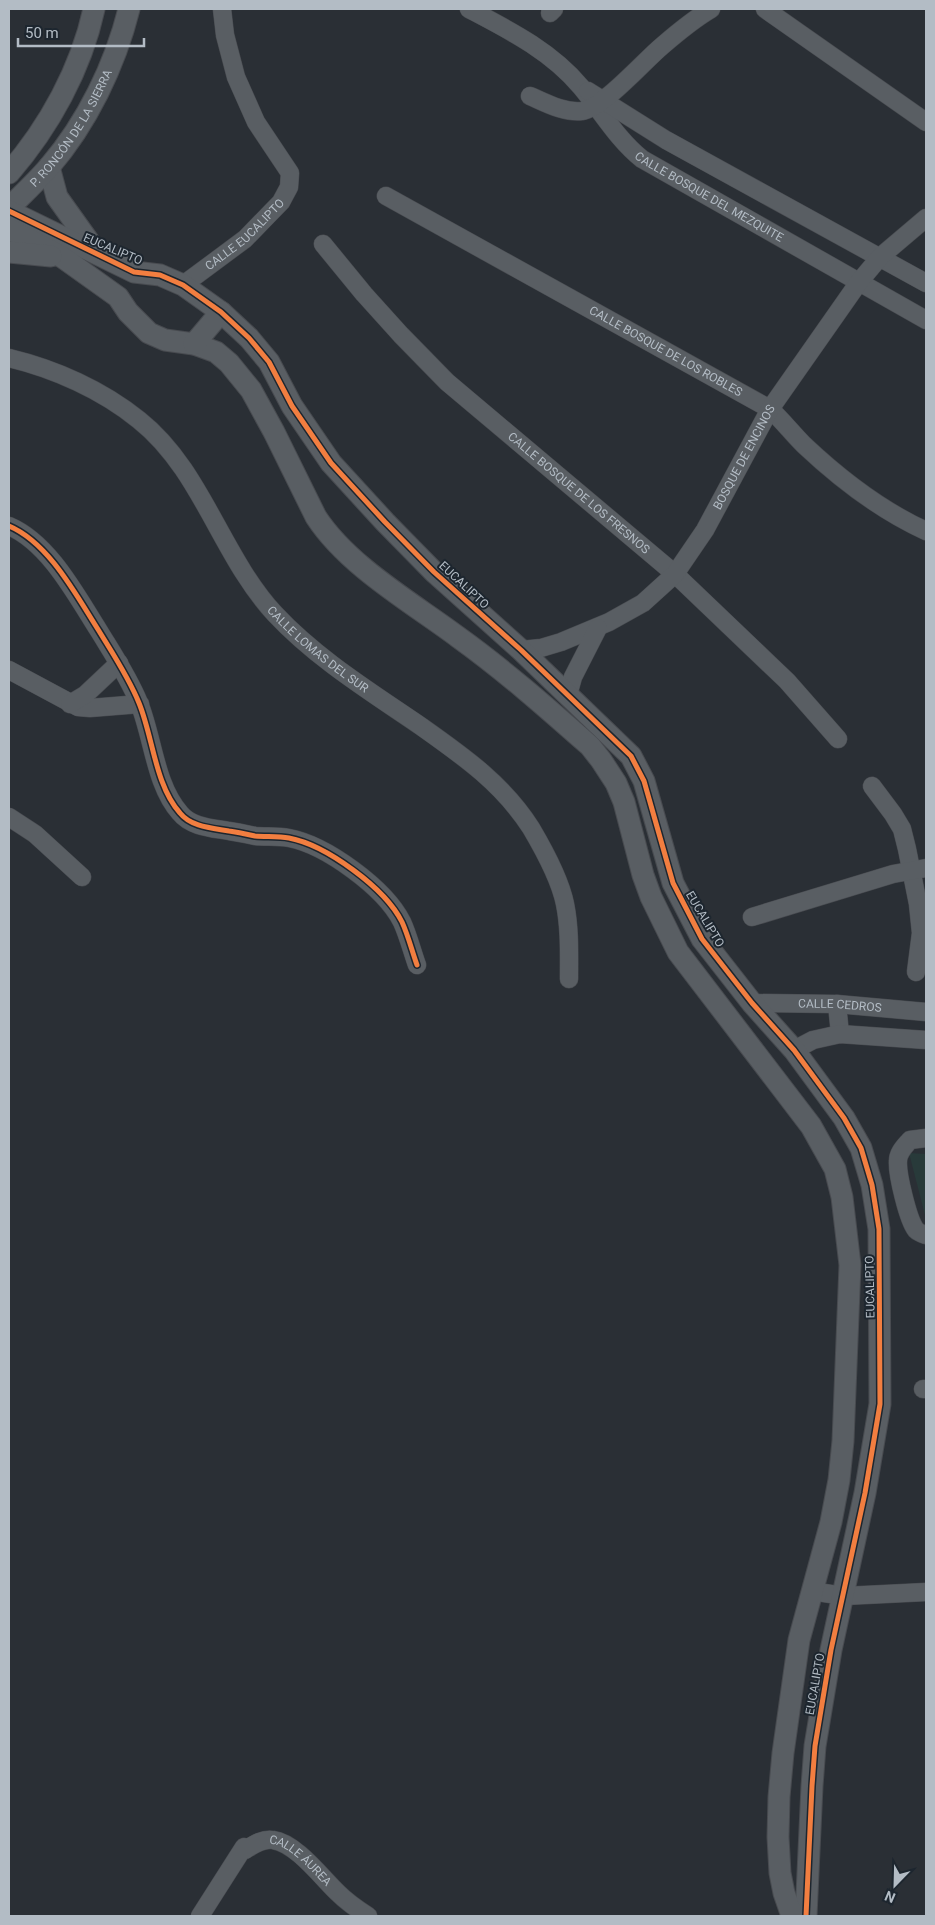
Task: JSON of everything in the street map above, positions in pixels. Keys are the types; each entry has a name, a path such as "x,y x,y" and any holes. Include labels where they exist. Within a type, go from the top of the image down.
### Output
{"street":[{"name":"P. RONCÓN DE LA SIERRA","path":"9,173 28,152 70,78 88,35 94,9"},
{"name":"P. RONCÓN DE LA SIERRA","path":"9,210 49,167 72,136 99,91 121,40 129,9"},
{"name":"CALLE EUCALIPTO","path":"183,284 245,239 281,202 289,187 290,173 256,122 236,77 226,36 222,9"},
{"name":"CALLE BOSQUE DEL MEZQUITE","path":"469,9 529,42 552,59 599,103 926,283"},
{"path":"530,96 560,109 574,112 589,110 662,46 711,9"},
{"path":"765,9 926,122"},
{"name":"CALLE BOSQUE DEL MEZQUITE","path":"599,103 615,134 642,159 926,320"},
{"path":"49,167 57,197 99,255"},
{"name":"CALLE BOSQUE DE LOS ROBLES","path":"386,196 770,409 804,444 836,472 873,500 926,531"},
{"name":"EUCALIPTO","path":"9,210 134,272 160,275 183,284 221,312 250,338 269,362 292,406 332,462 434,572 521,650 631,756 644,781 673,883 702,939 752,1003 794,1050 844,1118 861,1148 866,1163 879,1229 880,1404 865,1493 831,1650 816,1746 812,1786 806,1916"},
{"name":"BOSQUE DE ENCINOS","path":"521,650 541,648 598,628 643,603 674,574 705,530 770,409 859,282 880,257 926,218"},
{"name":"EUCALIPTO","path":"9,230 62,257 118,297 128,312 149,333 165,340 194,344 216,352 229,363 251,390 316,517 324,530 337,544 393,590 492,663 590,746 612,775 624,802 643,875 651,897 678,952 811,1126 835,1169 842,1196 850,1265 848,1332 839,1480 831,1522 799,1640 783,1753 778,1837 780,1872 784,1894 792,1916"},
{"name":"CALLE BOSQUE DE LOS FRESNOS","path":"323,244 395,328 447,382 674,574 788,681 838,739"},
{"path":"9,252 62,257"},
{"path":"118,297 134,272"},
{"path":"194,344 221,312"},
{"name":"CALLE LOMAS DEL SUR","path":"9,358 36,364 91,389 120,406 140,421 167,446 189,478 253,587 274,613 299,638 340,670 471,761 506,796 530,826 549,860 565,902 568,930 569,979"},
{"path":"9,526 41,548 64,575 119,663 140,704 165,787 180,814 202,826 255,836 288,838 313,845 336,858 372,885 388,903 401,921 417,965"},
{"path":"568,695 573,677 598,628"},
{"path":"70,704 86,695 119,663"},
{"path":"9,670 70,704 90,708 140,704"},
{"path":"872,786 902,829 918,869 918,904 921,933 916,972"},
{"path":"9,817 35,834 82,877"},
{"path":"752,917 918,869"},
{"name":"CALLE CEDROS","path":"752,1003 837,1004 926,1012"},
{"path":"837,1004 840,1034"},
{"path":"794,1050 813,1040 840,1034 926,1040"},
{"path":"926,1138 910,1140 900,1153 898,1161 904,1197 915,1228 926,1235"},
{"path":"848,1332 880,1336"},
{"path":"811,1591 844,1596 926,1592"},
{"name":"CALLE ÁUREA","path":"200,1916 244,1847 245,1850 258,1842 273,1840 285,1845 311,1863 339,1894 368,1916"}],"shaded area":[{"path":"909,1153 926,1154 926,1219"}],"cycle path":[{"path":"9,211 134,272 160,275 183,285 221,312 249,338 269,362 292,406 331,463 385,522 434,572 521,650 631,756 644,781 673,883 702,939 752,1003 794,1050 844,1118 861,1148 872,1185 879,1229 880,1404 865,1493 831,1650 815,1746 806,1916"},
{"path":"9,526 23,534 49,557 71,586 115,657 130,684 144,716 165,789 180,813 190,821 202,826 255,836 281,837 304,842 337,859 369,882 394,909 402,922 417,965"}]}
